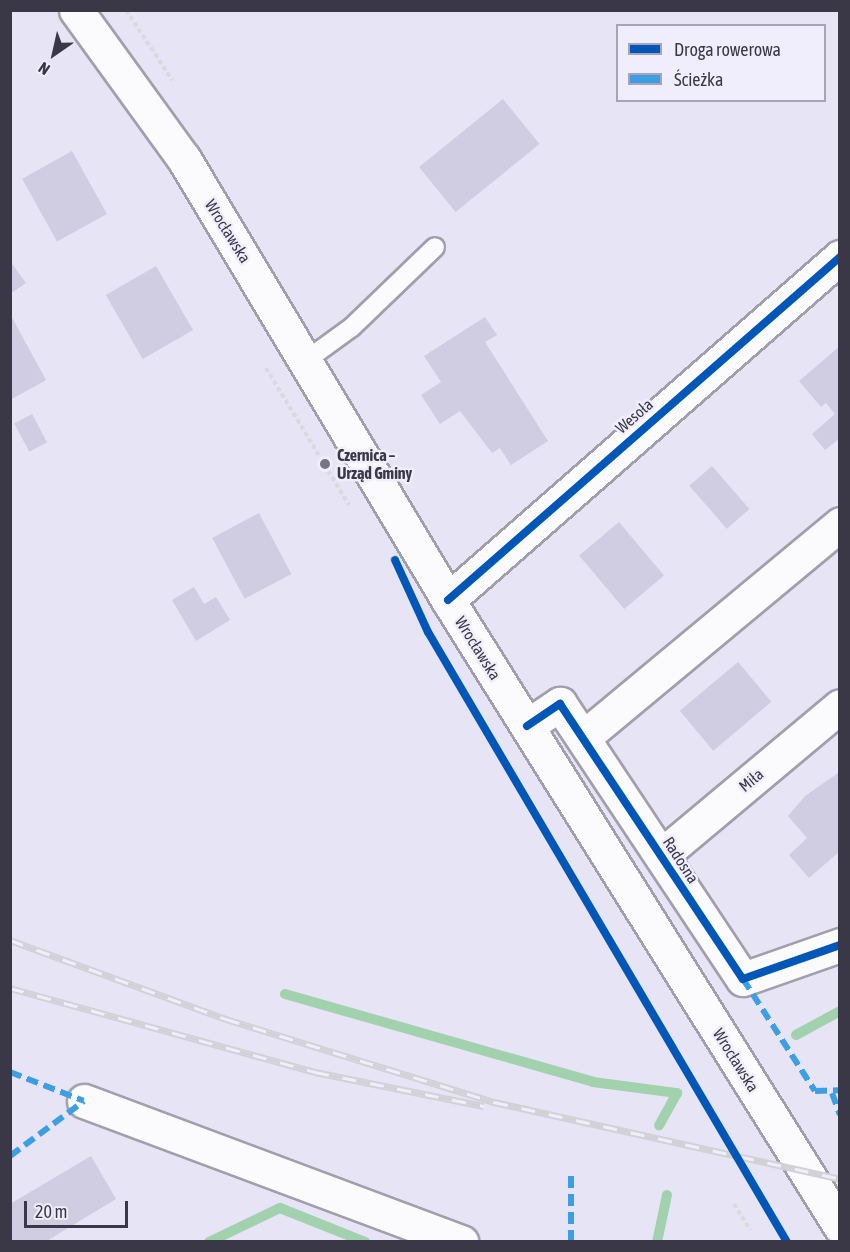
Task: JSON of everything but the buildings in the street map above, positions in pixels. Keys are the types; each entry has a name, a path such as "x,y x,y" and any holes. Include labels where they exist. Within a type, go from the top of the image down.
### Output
{"street":[{"name":"Wrocławska","path":"76,10 184,159 308,359 448,600 840,1226"},
{"name":"Wesoła","path":"448,600 840,257"},
{"path":"585,736 840,524"},
{"name":"Radosna","path":"527,726 560,704 585,736 743,979 840,945"},
{"name":"Miła","path":"662,855 840,706"},
{"path":"84,1101 461,1242"}],"lane":[{"path":"308,359 352,327 435,247"}],"path":[{"path":"464,694 787,1242"},
{"path":"734,1204 750,1230"}],"waterway":[{"path":"285,994 593,1082 677,1093 659,1125"},
{"path":"796,1035 840,1011"},
{"path":"657,1242 667,1195"},
{"path":"209,1242 280,1208 365,1242"}],"railway":[{"path":"10,940 226,1019 494,1102 840,1179"},
{"path":"10,988 315,1072 484,1106"}],"marked path":[{"path":"743,979 815,1091 840,1090"},
{"path":"10,1072 84,1101"},
{"path":"832,1093 840,1115"},
{"path":"10,1156 84,1101"},
{"path":"571,1175 571,1242"}],"cycle path":[{"path":"448,600 840,257"},
{"path":"395,560 428,632 787,1242"},
{"path":"527,726 560,704 743,979 840,945"}],"place":[{"name":"Czernica – Urząd Gminy","path":"325,464"}]}
